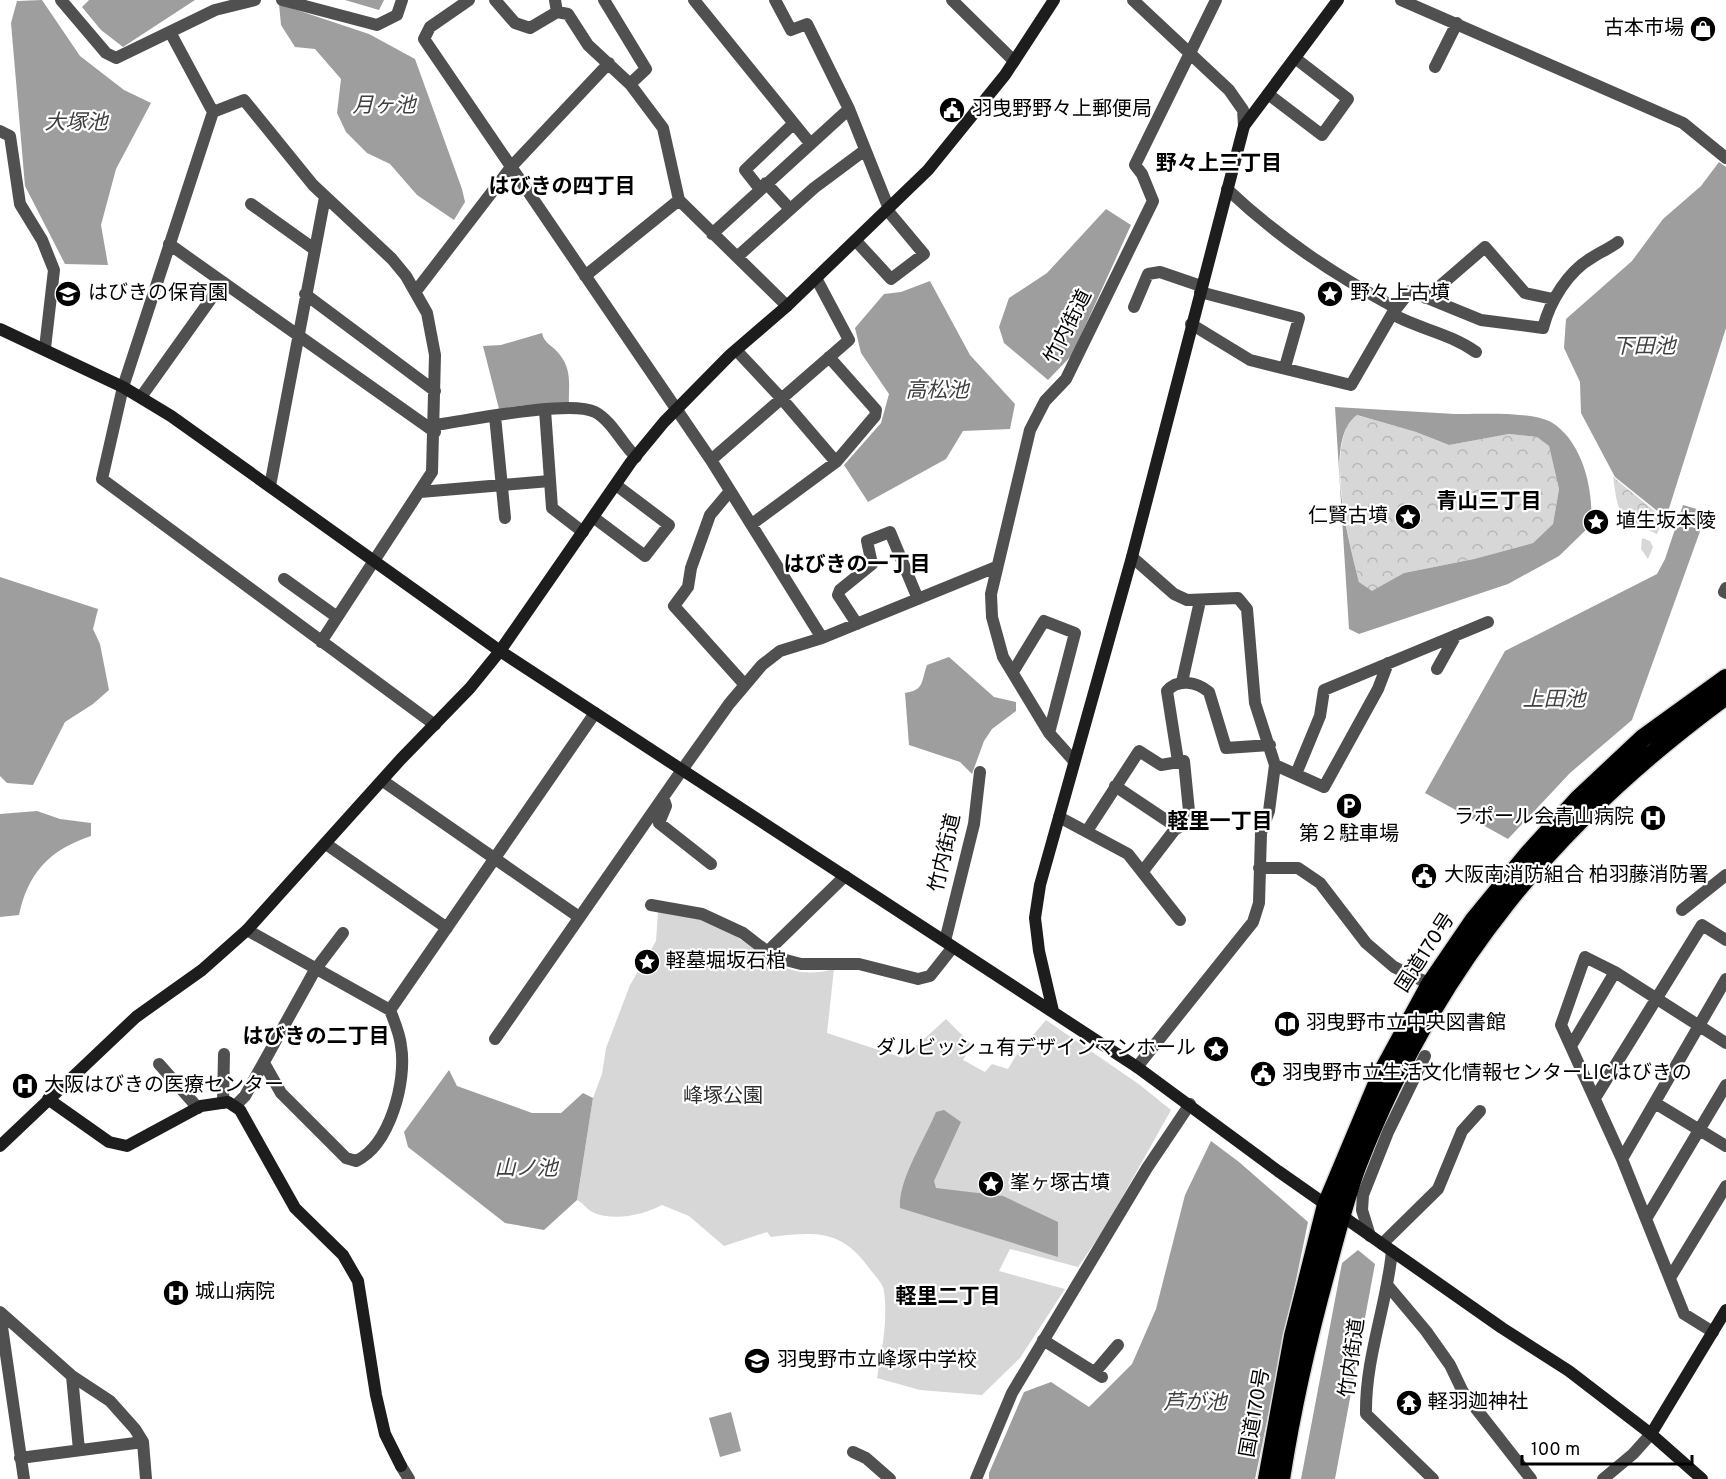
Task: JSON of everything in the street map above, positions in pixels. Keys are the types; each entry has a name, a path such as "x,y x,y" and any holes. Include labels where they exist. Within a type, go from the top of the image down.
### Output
{"highway":[{"path":"1643,738 1658,717 1726,663"},
{"name":"国道170号","path":"1267,1479 1293,1336 1326,1205 1381,1074 1430,984 1473,921 1528,854 1578,799 1643,738 1726,678"},
{"name":"国道170号","path":"1281,1479 1308,1338 1357,1168 1395,1080 1436,1004 1478,939 1538,863 1588,810 1664,741 1726,696"},
{"path":"1638,765 1672,748 1726,711"}],"street":[{"path":"65,1 106,53 116,58 215,10 255,0"},
{"path":"282,0 376,25 396,15 402,0"},
{"path":"469,0 430,27 424,39 512,166 675,411 711,460 822,638"},
{"path":"495,0 515,23 530,28 556,6 568,14 588,45 630,84 663,128 679,200 787,306"},
{"path":"604,0 646,69 630,84"},
{"path":"694,0 810,142"},
{"path":"775,0 791,30 807,24 849,109 889,210 924,254 891,279 856,241"},
{"path":"952,0 1014,61"},
{"path":"0,1146 136,1017 202,970 247,930 382,780 470,688 500,651 636,456 675,411 736,350 787,306 928,170 1014,61 1054,0"},
{"path":"1053,1011 1039,951 1035,918 1040,885 1132,557 1244,126 1243,110 1229,90 1133,0"},
{"path":"1189,52 1216,0"},
{"path":"1244,126 1338,0"},
{"path":"1401,0 1683,123 1726,158"},
{"path":"1435,67 1457,23"},
{"path":"170,32 213,112 123,387 102,479 435,725"},
{"name":"竹内街道","path":"1074,761 1049,733 1003,657 992,617 991,594 1030,430 1045,402 1066,378 1153,201 1142,174 1135,165 1189,52"},
{"path":"1268,94 1322,135 1348,99 1295,58"},
{"path":"416,291 512,166 609,63"},
{"path":"213,112 244,100 325,197 392,259 416,291 427,313 435,355 435,429 432,472 321,642"},
{"path":"712,234 810,142 849,109"},
{"path":"790,209 745,170 793,124"},
{"path":"0,131 10,136 20,204 42,240 54,270 45,348"},
{"path":"737,257 790,209 865,150"},
{"path":"1227,189 1265,225 1394,311 1405,321 1446,334 1476,352"},
{"path":"270,486 297,334 325,197"},
{"path":"585,276 679,200"},
{"path":"250,204 314,249"},
{"path":"1191,324 1251,360 1351,385 1394,311 1410,291 1481,320 1543,328 1553,299 1560,289 1591,257 1618,242"},
{"path":"170,244 435,429 495,416 562,408 594,411 603,418 636,456"},
{"path":"1426,298 1485,247 1526,292 1553,299"},
{"path":"1134,307 1148,274 1160,272 1201,289 1299,318 1285,367"},
{"path":"711,460 849,340 816,278"},
{"path":"141,397 223,282"},
{"path":"305,294 435,391"},
{"path":"0,329 45,348 141,397 270,486 500,651 1137,1067 1370,1236 1569,1371 1651,1434 1702,1479"},
{"path":"736,350 836,462"},
{"path":"752,524 836,462 875,416 876,410 830,357"},
{"path":"545,410 552,508 583,532"},
{"path":"495,416 505,518"},
{"path":"420,492 550,480"},
{"path":"593,517 645,556 669,525 615,485"},
{"path":"730,491 710,515 691,568 688,587 674,606 746,685"},
{"path":"857,624 838,595 840,590 872,564 867,541 890,532 918,599"},
{"path":"1132,557 1174,594 1187,600 1200,602 1238,598 1247,609 1256,703 1275,765 1269,811 1261,833 1258,903 1253,922 1137,1067"},
{"path":"495,1039 682,770 762,665 780,651 822,638 996,567"},
{"path":"284,579 337,617"},
{"path":"1182,682 1200,602"},
{"path":"1012,672 1044,621 1075,633 1049,733"},
{"path":"1296,774 1320,716 1324,690 1488,622"},
{"path":"1437,669 1456,635"},
{"path":"1275,765 1324,787 1378,689 1388,663"},
{"path":"1178,761 1167,691 1172,685 1182,682 1203,687 1209,692 1226,748 1270,746"},
{"path":"390,1010 496,860 595,713"},
{"path":"1087,831 1139,751 1161,765 1184,761 1189,811 1143,871"},
{"name":"竹内街道","path":"949,944 974,824 981,772"},
{"path":"382,780 579,917"},
{"path":"1115,786 1178,828"},
{"path":"663,797 666,806 659,823 711,864"},
{"path":"1059,817 1128,854 1180,920"},
{"path":"326,844 447,928"},
{"path":"1259,868 1298,868 1320,884 1366,943 1387,961 1430,984"},
{"path":"1682,910 1726,875"},
{"path":"768,951 845,876"},
{"path":"651,905 702,914 743,933 774,957 801,964 859,964 918,979 930,976 949,944"},
{"path":"1594,1098 1702,926 1726,940"},
{"path":"247,930 390,1010 402,1046 396,1109 389,1124 363,1158 356,1161 346,1158 281,1094 264,1063"},
{"path":"48,1099 109,1142 128,1146 198,1108 229,1104 245,1096 315,970 343,933"},
{"path":"1713,1332 1684,1314 1622,1159 1561,1025 1585,957 1615,972 1726,1043"},
{"path":"1571,1046 1615,972"},
{"path":"1622,1159 1726,979"},
{"path":"224,1054 229,1104 248,1120 295,1208 343,1256 355,1274 385,1434 409,1479"},
{"path":"1370,1236 1362,1210 1363,1195 1388,1132 1425,1056"},
{"path":"159,1064 198,1108"},
{"path":"1646,1219 1726,1085"},
{"path":"1655,1103 1726,1146"},
{"path":"976,1479 1012,1393 1148,1168 1190,1104"},
{"path":"1387,1247 1438,1189 1462,1131 1480,1111"},
{"path":"1670,1278 1726,1186"},
{"name":"竹内街道","path":"1387,1247 1389,1287 1378,1313 1366,1414 1433,1479"},
{"path":"1389,1287 1426,1331 1450,1365 1463,1392 1531,1479"},
{"path":"1603,1479 1633,1455 1651,1434 1726,1310"},
{"path":"0,1312 72,1376 110,1401 135,1429 143,1442 146,1479"},
{"path":"0,1312 24,1479"},
{"path":"1043,1340 1099,1374 1118,1345"},
{"path":"72,1376 79,1450"},
{"path":"20,1458 143,1442"},
{"path":"854,1452 866,1458 890,1479"}],"green space":[{"path":"1356,415 1416,432 1449,445 1509,434 1537,437 1549,446 1559,489 1553,524 1533,543 1474,559 1404,573 1372,592 1359,582 1345,520 1342,495 1341,447 1346,428"},
{"path":"1613,477 1663,518 1657,534 1635,524 1623,515 1617,501"},
{"path":"1642,538 1650,541 1653,547 1648,559 1641,549"},
{"name":"峰塚公園","path":"658,911 693,917 717,925 788,969 817,972 834,969 827,1033 903,1058 946,1019 972,1045 963,1060 985,1072 992,1064 1008,1069 1017,1054 1046,1020 1140,1085 1171,1110 1105,1228 1078,1267 1010,1249 999,1271 1065,1289 1020,1358 982,1395 920,1390 877,1378 885,1324 883,1288 859,1255 837,1240 814,1234 771,1237 767,1232 724,1246 689,1216 662,1205 646,1212 609,1217 592,1212 577,1200 593,1098 602,1074 606,1048 630,985 656,941"}],"water":[{"name":"大塚池","path":"42,0 80,56 124,90 151,103 116,169 101,225 108,265 65,264 25,186 11,23 17,1"},
{"path":"89,0 195,0 123,47 101,30 82,7"},
{"path":"345,0 384,0 379,10"},
{"name":"月ヶ池","path":"279,4 369,34 415,59 462,189 465,202 454,220 417,195 390,164 367,153 346,132 337,113 341,79 315,49 295,47 281,25"},
{"name":"下田池","path":"1719,162 1726,167 1726,328 1666,518 1615,477 1581,413 1580,382 1564,348 1566,319 1632,261 1663,219 1701,186"},
{"path":"1106,209 1131,225 1072,355 1048,380 1004,343 999,327 1009,298 1047,273"},
{"name":"高松池","path":"930,281 970,355 1015,404 1010,429 963,431 946,459 868,502 844,465 881,423 889,394 861,353 855,328 884,294 901,292"},
{"path":"542,333 567,367 569,404 525,405 499,409 483,346 501,345"},
{"path":"1335,407 1531,416 1551,422 1562,430 1579,454 1584,468 1591,497 1591,525 1559,556 1508,584 1359,634 1349,629","holes":["1357,415 1416,432 1449,445 1509,434 1537,437 1549,446 1559,489 1553,524 1533,543 1474,559 1404,573 1372,591 1359,582 1345,520 1339,469 1346,428"]},
{"name":"上田池","path":"1683,505 1707,512 1632,720 1570,773 1508,839 1425,793 1505,651 1657,574 1665,559"},
{"path":"0,577 98,609 93,629 100,644 109,690 93,704 65,722 33,785 7,783 0,776"},
{"path":"949,657 994,697 1016,702 1016,711 992,729 984,741 972,774 960,762 909,745 905,693 919,687 927,665"},
{"path":"37,811 60,819 91,823 91,836 63,848 43,865 28,887 19,915 0,917 0,814"},
{"name":"山ノ池","path":"449,1070 457,1086 532,1113 561,1113 583,1093 593,1098 577,1200 544,1230 505,1223 408,1147 404,1132"},
{"path":"944,1110 961,1122 934,1181 936,1188 1003,1196 1058,1222 1058,1257 900,1208 903,1185 913,1160 936,1112"},
{"name":"芦が池","path":"1211,1141 1239,1162 1308,1222 1255,1479 989,1479 989,1473 1024,1392 1051,1382 1089,1407 1132,1364 1156,1309 1185,1195"},
{"path":"1358,1250 1375,1264 1335,1479 1301,1479 1342,1263"},
{"path":"731,1412 741,1451 720,1457 709,1418"}],"place":[{"name":"古本市場","path":"1703,29"},
{"name":"羽曳野野々上郵便局","path":"952,110"},
{"name":"はびきの保育園","path":"68,294"},
{"name":"野々上古墳","path":"1330,294"},
{"name":"仁賢古墳","path":"1408,517"},
{"name":"埴生坂本陵","path":"1596,522"},
{"name":"第２駐車場","path":"1349,806"},
{"name":"ラポール会青山病院","path":"1653,818"},
{"name":"大阪南消防組合 柏羽藤消防署","path":"1424,876"},
{"name":"軽墓堀坂石棺","path":"647,962"},
{"name":"羽曳野市立中央図書館","path":"1287,1024"},
{"name":"ダルビッシュ有デザインマンホール","path":"1216,1049"},
{"name":"羽曳野市立生活文化情報センターLICはびきの","path":"1263,1074"},
{"name":"大阪はびきの医療センター","path":"25,1086"},
{"name":"峯ヶ塚古墳","path":"991,1184"},
{"name":"城山病院","path":"176,1293"},
{"name":"羽曳野市立峰塚中学校","path":"757,1361"},
{"name":"軽羽迦神社","path":"1409,1403"}],"district":[{"name":"野々上三丁目","path":"1219,164"},
{"name":"はびきの四丁目","path":"562,187"},
{"name":"青山三丁目","path":"1489,502"},
{"name":"はびきの一丁目","path":"857,565"},
{"name":"軽里一丁目","path":"1220,822"},
{"name":"はびきの二丁目","path":"316,1037"},
{"name":"軽里二丁目","path":"948,1297"}]}
